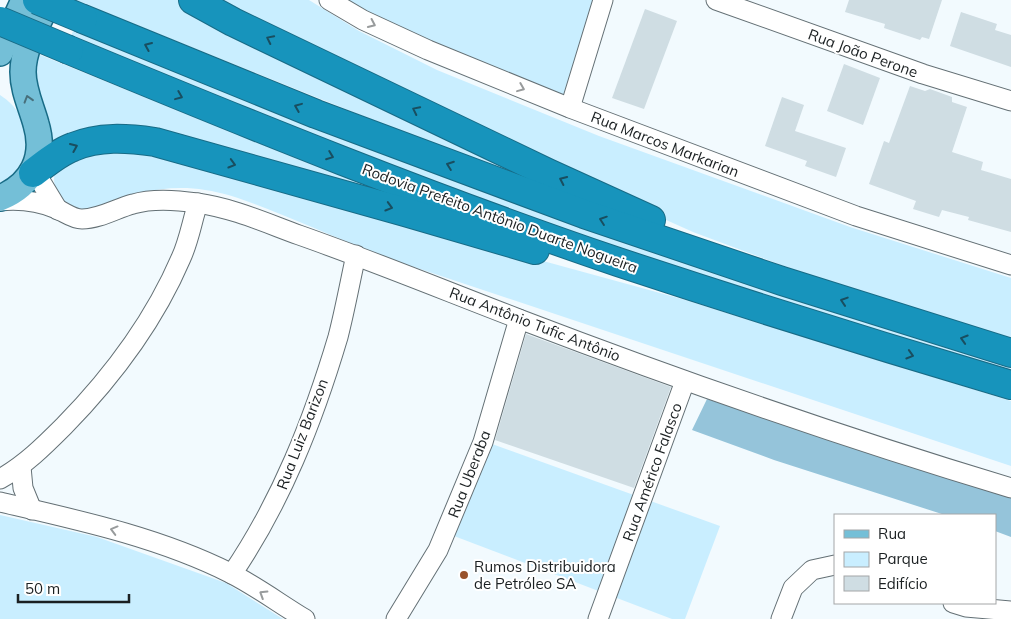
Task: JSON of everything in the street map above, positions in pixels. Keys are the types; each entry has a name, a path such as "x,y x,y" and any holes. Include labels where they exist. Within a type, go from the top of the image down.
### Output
{"highway":[{"path":"37,0 217,75 451,166 584,214 782,281 1011,353"},
{"path":"193,0 233,22 548,173 782,281"},
{"name":"Rodovia Prefeito Antônio Duarte Nogueira","path":"0,21 209,108 391,180 617,261 863,341 1011,385"},
{"path":"33,173 71,147 90,141 111,138 155,142 607,271 768,310"}],"main road":[{"path":"0,53 24,0"},
{"path":"0,200 17,189 33,173 37,160 39,138 24,88 24,58 49,0"}],"street":[{"name":"Rua Marcos Markarian","path":"329,0 363,20 428,50 570,108 856,216 1011,264"},
{"path":"570,108 603,0"},
{"name":"Rua João Perone","path":"716,0 923,74 1011,101"},
{"path":"33,173 41,182 58,210"},
{"name":"Rua Antônio Tufic Antônio","path":"0,200 18,199 38,202 74,218 83,219 136,203 167,201 198,203 228,209 356,255 686,382 956,472 1011,488"},
{"path":"0,479 20,467 48,442 92,398 128,352 158,303 182,257 198,203"},
{"name":"Rua Luiz Barizon","path":"232,574 251,547 279,494 311,421 338,336 356,255"},
{"name":"Rua Uberaba","path":"396,619 438,550 479,451 519,319"},
{"name":"Rua Américo Falasco","path":"598,619 686,382"},
{"path":"20,467 23,488 32,510"},
{"path":"0,502 152,541 196,557 232,574 305,619"},
{"path":"781,619 793,588 812,570 834,565"},
{"path":"963,610 1011,613"},
{"path":"1007,619 1011,613"}],"green space":[{"path":"74,0 180,0 545,185 378,122"},
{"path":"205,0 309,0 359,31 437,70 599,136 850,227 1011,278 1011,339 840,287 693,232 577,180"},
{"path":"344,0 603,0 570,108"},
{"path":"74,29 1011,365 1011,378 580,239 69,40"},
{"path":"33,52 293,157 469,225 163,134 45,153 32,89"},
{"path":"0,95 12,105 20,116 27,140 25,153 20,165 12,176 0,186"},
{"path":"123,146 682,299 1011,401 1011,466 414,267 256,204 226,194 191,188 164,189 136,194 97,207 84,209 72,207 63,201 57,192 54,182 55,172 60,163 74,155"},
{"path":"492,444 720,526 685,619 672,619 454,536"},
{"path":"0,515 97,537 226,583 283,619 0,619"}],"shaded area":[{"path":"707,399 1011,497 1011,537 996,531 996,514 942,514 774,460 692,430"}],"building":[{"path":"849,0 942,0 929,39 922,37 920,40 884,28 885,24 845,12"},
{"path":"645,9 677,21 644,109 612,98"},
{"path":"961,12 997,24 995,30 1011,35 1011,67 950,46"},
{"path":"844,64 880,78 863,125 827,111"},
{"path":"910,86 925,91 930,89 952,97 952,102 967,107 952,152 983,162 981,170 1011,179 1011,232 968,220 969,217 942,210 939,217 913,209 916,201 869,184 884,141 889,143"},
{"path":"782,97 804,105 795,131 846,148 836,177 805,166 807,161 765,146"},
{"path":"526,334 671,387 634,488 495,440"}],"place":[{"name":"Rumos Distribuidora de Petróleo SA","path":"464,575"}]}
